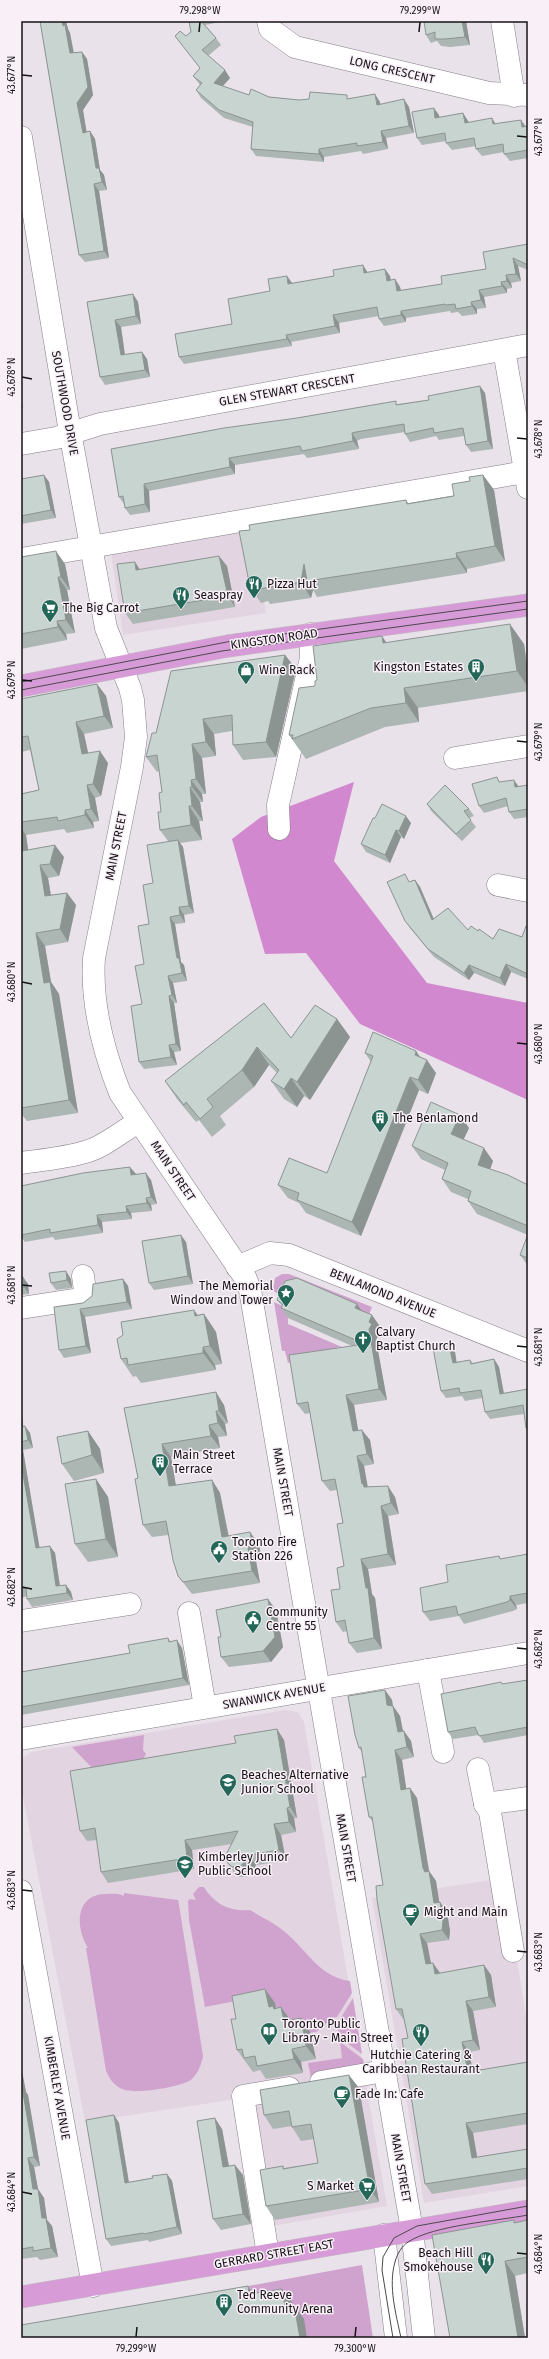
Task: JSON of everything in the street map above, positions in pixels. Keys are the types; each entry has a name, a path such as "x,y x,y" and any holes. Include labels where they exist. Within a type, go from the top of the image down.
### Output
{"main road":[{"name":"KINGSTON ROAD","path":"21,686 121,666 311,634 527,609"},
{"name":"GERRARD STREET EAST","path":"21,2297 528,2211"}],"street":[{"name":"LONG CRESCENT","path":"268,21 270,29 295,47 489,93 521,95"},
{"path":"502,21 521,95"},
{"name":"SOUTHWOOD DRIVE","path":"21,137 23,164 90,546 106,628 121,666"},
{"name":"GLEN STEWART CRESCENT","path":"21,444 56,438 70,432 107,422 504,350 528,344"},
{"path":"21,559 90,546 526,480 504,350"},
{"path":"279,829 278,805 311,658 311,634"},
{"name":"MAIN STREET","path":"121,666 133,700 136,737 132,767 94,958 92,979 95,1002 108,1065 120,1093 237,1266 250,1290 412,2230 424,2338"},
{"path":"454,758 528,746"},
{"path":"498,885 528,891"},
{"path":"21,1163 86,1152 102,1146 118,1133 139,1122"},
{"name":"BENLAMOND AVENUE","path":"237,1266 270,1253 289,1255 528,1351"},
{"path":"21,1308 86,1298 83,1276"},
{"path":"21,1621 130,1604"},
{"path":"189,1613 205,1707"},
{"name":"SWANWICK AVENUE","path":"21,1739 528,1653"},
{"path":"428,1670 443,1752"},
{"path":"478,1769 485,1804 490,1812 513,1950"},
{"path":"485,1804 528,1798"},
{"name":"KIMBERLEY AVENUE","path":"21,1891 93,2286"},
{"path":"268,2255 243,2096 384,2071"},
{"path":"384,2235 391,2308 396,2338"}],"shaded area":[{"path":"252,518 266,613 123,635 109,540"},
{"path":"354,782 334,861 427,983 528,1003 528,1100 360,1024 306,953 265,954 232,839 261,817"},
{"path":"282,1274 289,1274 372,1307 369,1315 285,1297 273,1291 275,1278"},
{"path":"274,1302 282,1306 281,1309 284,1310 288,1318 288,1324 342,1347 337,1347 337,1351 288,1363 285,1351 282,1351"},
{"name":"Kimberley Junior Public School","path":"285,1710 298,1712 304,1722 387,2206 267,2227 244,2098 85,2122 21,1786 21,1759 31,1752"},
{"path":"144,1735 143,1750 146,1754 141,1763 93,1769 72,1747"},
{"path":"504,1878 528,2028 528,2186 424,2203 372,1898"},
{"path":"199,1887 204,1887 213,1898 223,1906 236,1910 250,1910 272,1923 293,1939 314,1962 330,1974 350,1981 352,1993 337,2017 327,2018 328,2022 316,2032 300,2034 241,2000 205,2007 189,1920 188,1901 190,1899 196,1900 193,1894"},
{"path":"124,1893 178,1900 203,2056 199,2069 191,2080 186,2083 169,2087 131,2091 118,2087 113,2083 106,2071 86,1948 88,1948 81,1931 80,1914 83,1906 88,1900 96,1896 120,1894 124,1896"},
{"path":"353,1998 362,2054 339,2037 337,2024"},
{"path":"340,2042 363,2059 365,2069 311,2078 308,2063 342,2058"},
{"path":"362,2265 373,2338 21,2338 21,2328"}],"building":[{"path":"40,21 62,21 63,26 65,25 70,53 82,52 88,87 77,103 83,133 90,131 96,168 99,168 102,182 94,184 104,251 79,255"},
{"path":"189,21 201,21 216,38 202,50 225,70 214,83 249,95 251,89 269,97 299,100 309,99 310,92 347,95 347,99 375,94 377,105 404,99 409,126 381,131 383,142 357,146 357,143 319,149 319,154 251,149 253,122 219,110 196,90 202,83 193,76 200,68 175,36 180,31 186,36 191,32"},
{"path":"424,21 462,21 465,37 435,39 435,32 426,35"},
{"path":"434,108 435,118 463,113 465,123 492,118 493,124 521,120 522,127 528,126 528,150 504,154 503,144 476,149 474,138 446,143 445,133 417,138 412,112"},
{"path":"528,244 528,265 513,258 516,274 506,275 507,281 501,282 502,286 479,290 481,300 471,302 472,306 456,309 455,304 445,304 401,311 401,315 379,319 377,307 333,315 335,326 286,335 287,339 179,357 175,334 232,324 228,299 270,291 268,279 287,276 288,284 334,276 333,270 363,265 364,273 385,269 387,281 395,279 397,291 442,284 441,276 486,269 483,252"},
{"path":"133,294 136,316 115,320 121,355 142,352 145,370 100,377 87,302"},
{"path":"480,386 488,441 466,445 463,428 434,433 433,428 405,434 404,424 352,433 353,441 302,451 300,446 229,458 230,467 144,484 145,504 125,508 123,496 119,497 111,449 224,428 297,418 396,401 396,405 429,400 428,396"},
{"path":"44,475 51,510 21,516 21,479"},
{"path":"483,475 495,546 456,553 457,558 307,581 304,564 301,582 259,589 259,586 250,587 239,531 250,530 249,525 406,500 407,504 454,496 452,484 470,481 469,477"},
{"path":"56,551 61,577 58,577 66,620 57,621 58,627 21,634 21,557"},
{"path":"219,556 228,596 125,613 117,564 135,562 136,570"},
{"path":"510,624 517,671 404,688 406,703 371,708 292,739 293,735 289,735 299,688 315,686 315,681 317,680 313,646 382,636 383,643"},
{"path":"285,655 266,742 233,745 232,715 203,719 206,742 192,744 196,779 191,780 192,787 190,787 192,806 189,806 191,825 160,830 158,812 161,812 159,793 162,792 157,755 146,757 152,733 156,733 171,671"},
{"path":"97,684 104,716 76,722 82,754 100,751 93,784 87,785 91,809 85,810 85,815 58,821 57,817 21,822 21,794 39,790 28,736 21,737 21,699"},
{"path":"497,777 499,782 514,780 515,787 528,785 528,809 509,812 506,798 479,806 472,784"},
{"path":"445,785 469,809 464,811 471,820 456,834 427,804"},
{"path":"382,804 406,816 399,831 396,830 385,855 361,844 373,818 375,818"},
{"path":"178,840 189,906 179,907 180,915 170,917 177,958 179,958 182,973 168,976 172,995 169,996 176,1044 169,1045 171,1057 139,1062 131,1006 142,1004 135,966 144,964 138,926 149,924 143,885 153,883 147,845"},
{"path":"55,845 50,864 40,865 45,896 67,893 60,929 36,933 44,983 50,982 69,1100 21,1108 21,846 22,851"},
{"path":"405,874 409,882 415,880 432,920 448,908 468,930 471,926 478,931 479,929 493,939 499,929 522,937 526,926 528,927 528,974 506,964 500,978 469,965 464,973 428,949 405,921 387,882"},
{"path":"264,1003 291,1038 315,1005 337,1019 297,1082 291,1078 284,1089 271,1081 279,1070 257,1047 242,1070 207,1099 213,1107 200,1119 186,1102 184,1105 165,1081"},
{"name":"The Benlamond","path":"373,1032 416,1051 415,1055 427,1060 418,1080 410,1077 352,1222 297,1200 299,1193 278,1185 289,1158 327,1173 373,1056 365,1053"},
{"path":"431,1102 460,1115 451,1134 484,1148 478,1165 508,1175 528,1185 528,1226 468,1201 471,1191 442,1179 448,1163 412,1146"},
{"path":"130,1167 131,1175 146,1173 151,1197 146,1198 147,1203 126,1206 127,1212 97,1215 98,1225 50,1233 50,1229 21,1235 21,1186 83,1173"},
{"path":"528,1234 528,1258 520,1255"},
{"path":"181,1235 188,1276 149,1283 142,1241"},
{"path":"66,1271 67,1280 51,1283 49,1273"},
{"path":"21,1277 23,1277 24,1287 21,1287"},
{"path":"297,1278 357,1304 355,1308 372,1315 369,1322 372,1324 369,1329 379,1389 346,1395 353,1431 362,1430 367,1454 357,1456 362,1484 363,1483 364,1487 388,1486 391,1503 381,1506 388,1554 361,1559 366,1588 368,1588 374,1638 349,1643 345,1620 336,1622 331,1590 340,1589 337,1568 344,1566 337,1524 343,1523 335,1479 322,1481 308,1402 297,1404 289,1355 365,1344 281,1308 283,1304 277,1300 285,1281"},
{"path":"123,1279 127,1302 80,1309 86,1346 59,1350 54,1307 83,1303 92,1296 93,1284"},
{"path":"194,1310 195,1316 204,1314 210,1346 203,1347 203,1353 128,1365 127,1358 121,1359 117,1339 123,1335 121,1322"},
{"path":"449,1345 453,1363 470,1360 471,1364 494,1359 500,1394 528,1389 528,1427 526,1428 523,1405 485,1412 481,1390 460,1393 459,1388 441,1391 433,1348"},
{"path":"216,1392 219,1411 216,1411 218,1423 209,1425 211,1436 162,1444 169,1486 212,1480 222,1537 250,1532 252,1542 248,1548 252,1571 183,1582 178,1576 173,1560 166,1521 143,1525 135,1479 138,1478 124,1408"},
{"path":"25,1426 28,1440 21,1442 21,1427"},
{"path":"88,1431 92,1455 62,1464 57,1437"},
{"path":"21,1463 36,1548 50,1546 56,1586 66,1585 67,1593 27,1599 26,1588 21,1589"},
{"path":"96,1479 106,1539 75,1544 65,1484"},
{"path":"528,1554 528,1593 510,1596 510,1600 507,1602 458,1615 456,1606 423,1612 420,1588 448,1582 446,1565 499,1556 500,1559"},
{"name":"Community Centre 55","path":"268,1599 275,1637 263,1651 221,1657 218,1637 221,1637 216,1610"},
{"path":"168,1638 169,1642 177,1640 183,1678 21,1707 21,1672 130,1653 128,1645"},
{"path":"528,1680 528,1727 479,1736 475,1727 448,1732 441,1694 501,1682 502,1684"},
{"path":"385,1690 387,1705 393,1706 398,1732 404,1731 407,1747 395,1750 401,1790 410,1788 423,1868 425,1872 429,1871 434,1903 440,1902 443,1921 442,1930 420,1934 426,1964 433,1963 435,1974 484,1965 489,1997 466,2001 473,2040 462,2042 468,2072 528,2062 528,2113 466,2123 472,2158 528,2149 528,2168 425,2184 402,2039 408,2038 402,2009 396,2009 377,1900 376,1886 383,1885 372,1817 369,1817 362,1777 366,1777 361,1747 359,1748 355,1735 348,1696"},
{"path":"277,1729 290,1807 287,1808 289,1822 274,1824 279,1850 249,1855 242,1865 232,1867 227,1862 226,1855 238,1831 185,1840 187,1858 101,1872 95,1828 80,1831 70,1771 236,1743 234,1736"},
{"path":"265,1989 269,2007 273,2006 274,2009 281,2007 284,2021 301,2018 306,2046 292,2049 294,2059 257,2066 255,2056 244,2058 242,2049 237,2050 231,2019 236,2019 232,1996"},
{"path":"349,2075 370,2189 266,2206 260,2170 283,2166 283,2169 318,2163 311,2124 292,2127 289,2111 264,2115 260,2090"},
{"path":"21,2087 34,2157 28,2158 33,2189 38,2189 42,2218 46,2218 51,2248 33,2251 33,2247 21,2249"},
{"path":"114,2115 125,2183 167,2174 177,2227 144,2234 106,2239 86,2120"},
{"path":"215,2118 223,2167 235,2165 243,2214 213,2219 197,2121"},
{"path":"514,2220 514,2223 528,2220 528,2257 505,2261 518,2338 450,2338 432,2235"},
{"path":"248,2286 249,2294 282,2289 285,2307 294,2305 300,2338 21,2338 21,2325"}],"tram line":[{"path":"21,682 232,641 528,601"},
{"path":"21,690 222,651 528,609"},
{"path":"393,2338 382,2270 383,2257 394,2238 417,2226 528,2206"},
{"path":"401,2338 395,2310 392,2281 396,2259 400,2250 408,2242 433,2231 466,2224 528,2215"}],"place":[{"name":"Pizza Hut","path":"254,599"},
{"name":"Seaspray","path":"181,610"},
{"name":"The Big Carrot","path":"50,623"},
{"name":"Kingston Estates","path":"476,682"},
{"name":"Wine Rack","path":"246,685"},
{"name":"The Benlamond","path":"380,1133"},
{"name":"The Memorial Window and Tower","path":"286,1308"},
{"name":"Calvary Baptist Church","path":"363,1354"},
{"name":"Main Street Terrace","path":"160,1477"},
{"name":"Toronto Fire Station 226","path":"219,1564"},
{"name":"Community Centre 55","path":"253,1634"},
{"name":"Beaches Alternative Junior School","path":"228,1797"},
{"name":"Kimberley Junior Public School","path":"185,1879"},
{"name":"Might and Main","path":"411,1927"},
{"name":"Toronto Public Library - Main Street","path":"269,2046"},
{"name":"Hutchie Catering & Caribbean Restaurant","path":"421,2047"},
{"name":"Fade In: Cafe","path":"342,2109"},
{"name":"S Market","path":"367,2201"},
{"name":"Beach Hill Smokehouse","path":"486,2275"},
{"name":"Ted Reeve Community Arena","path":"224,2317"}]}
